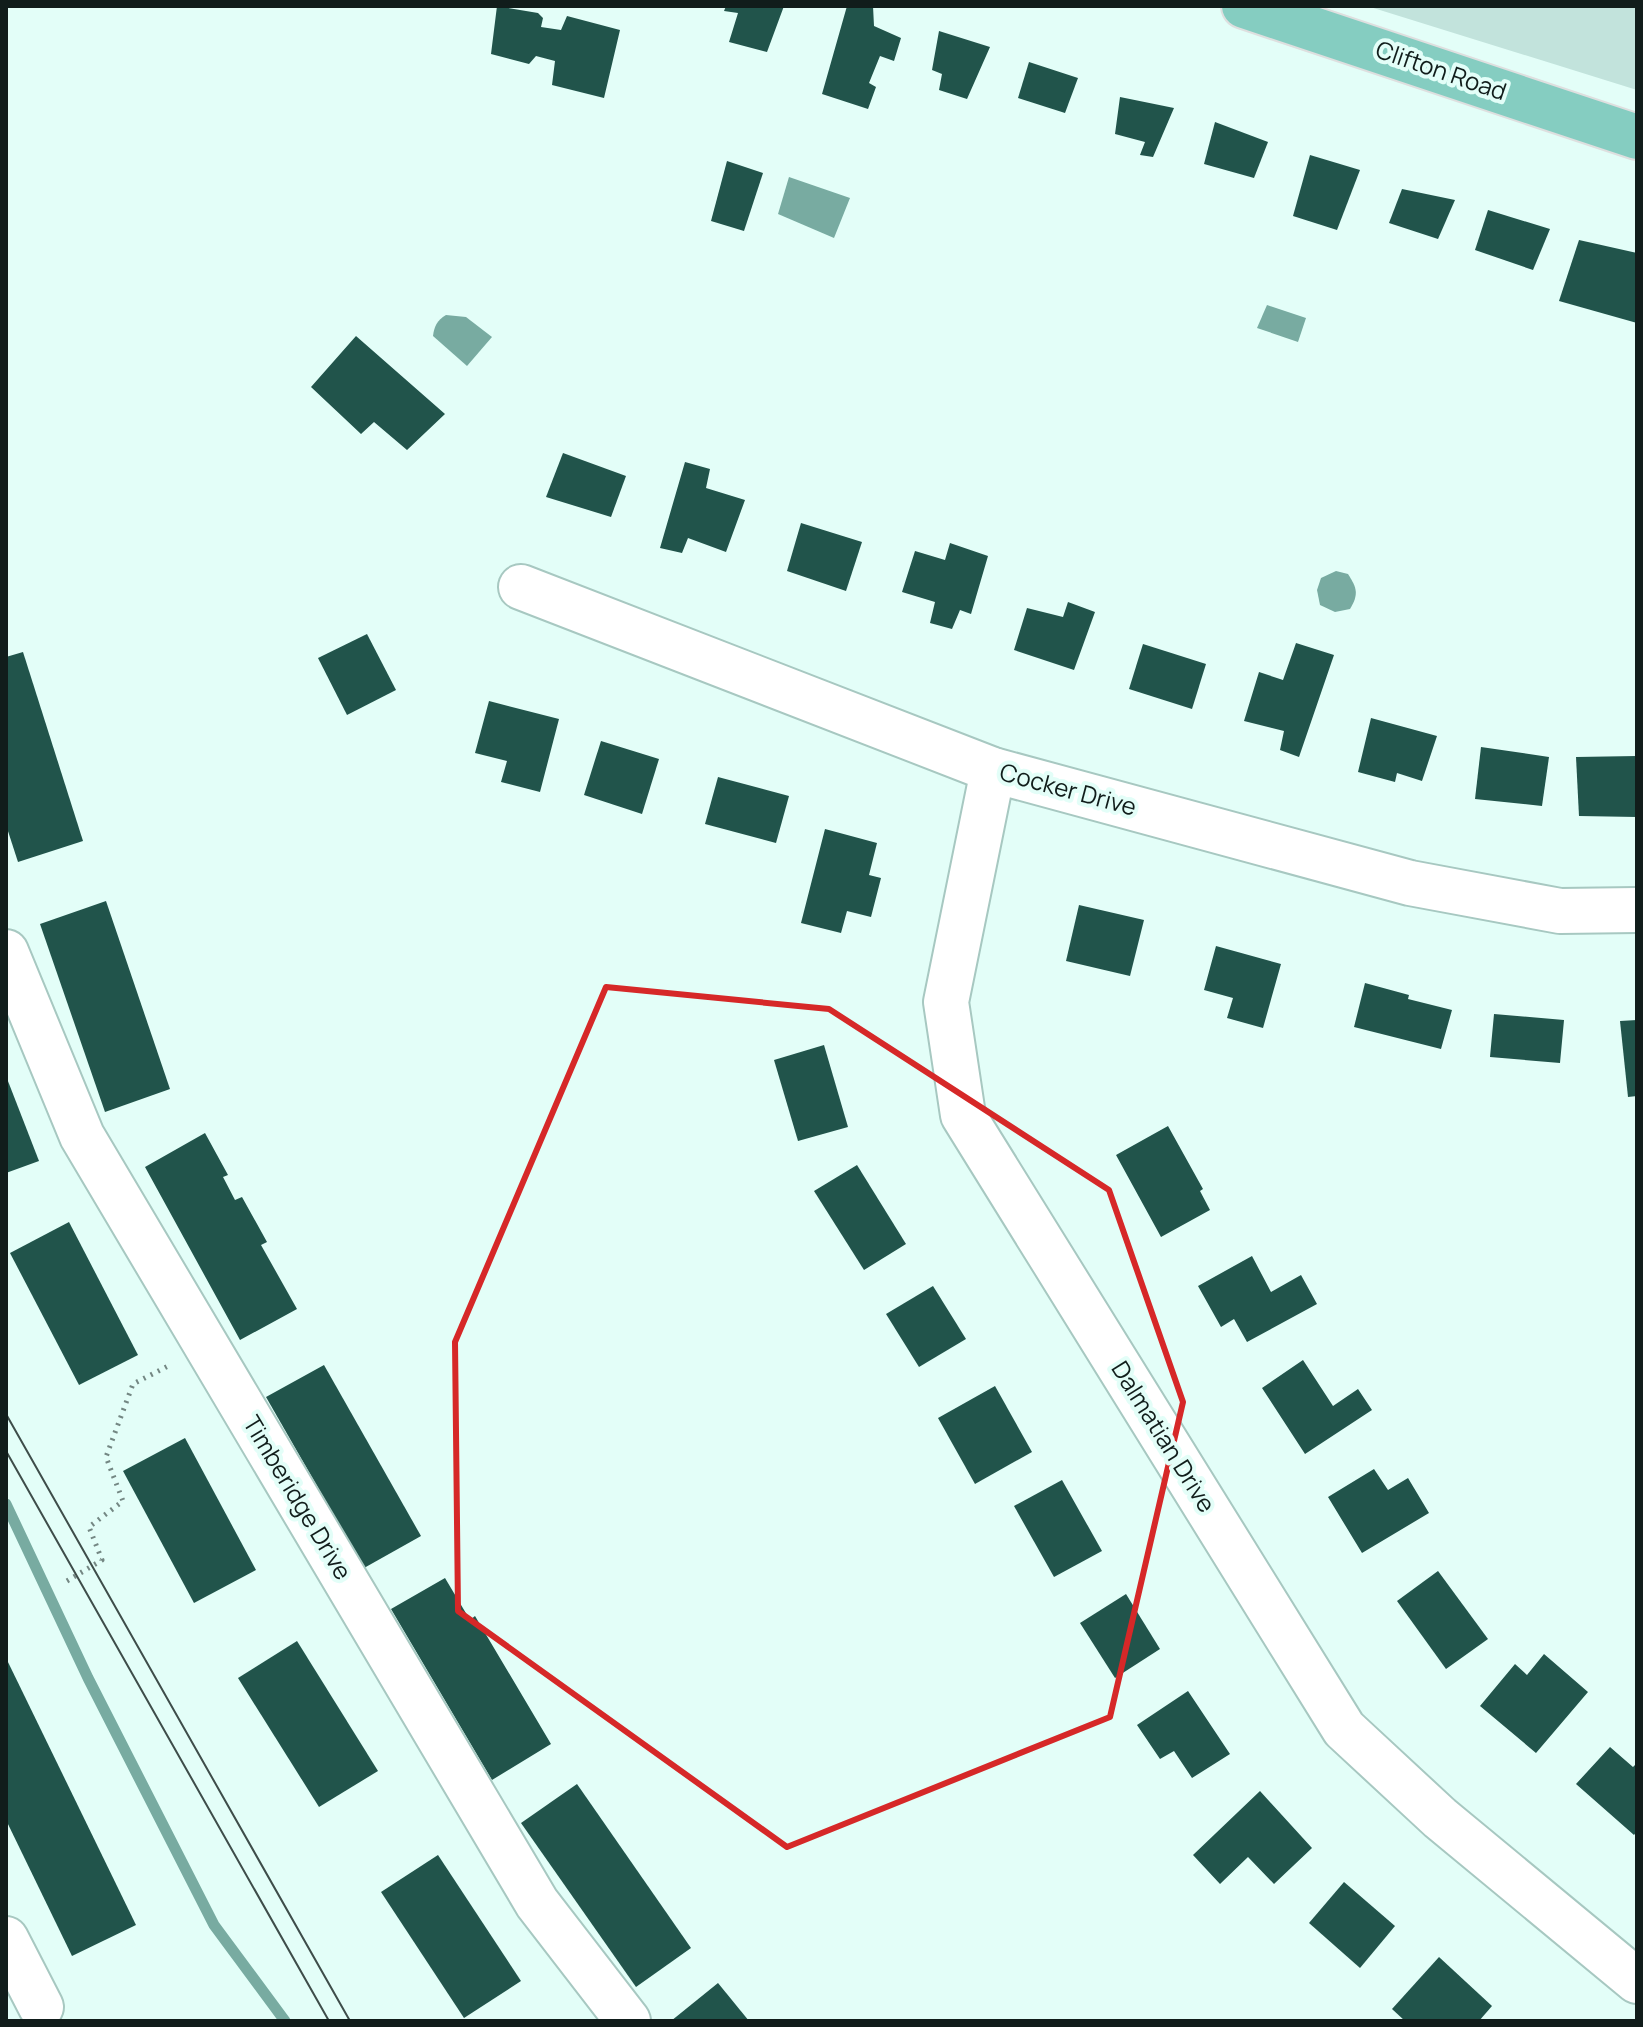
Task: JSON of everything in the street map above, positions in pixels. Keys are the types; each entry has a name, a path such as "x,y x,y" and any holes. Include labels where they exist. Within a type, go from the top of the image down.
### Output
{"main road":[{"name":"Clifton Road","path":"1244,6 1637,137"}],"street":[{"name":"Cocker Drive","path":"521,587 993,770 1410,883 1560,911 1637,910"},
{"name":"Dalmatian Drive","path":"993,770 946,1002 963,1115 1344,1729 1440,1818 1637,1981"},
{"name":"Timberidge Drive","path":"6,952 82,1136 537,1903 628,2021"},
{"path":"6,1939 41,2007"}],"path":[{"path":"67,1581 102,1560 89,1527 123,1501 106,1457 133,1384"}],"highlighted area":[{"path":"606,987 829,1009 1109,1190 1183,1402 1110,1717 787,1847 458,1611 455,1342"}],"shaded area":[{"path":"1367,6 1637,6 1637,90"},
{"path":"789,177 850,198 834,238 778,214"},
{"path":"1267,305 1306,318 1298,342 1257,328"},
{"path":"446,315 466,317 492,337 467,366 433,336 436,324"},
{"path":"1336,571 1348,574 1356,595 1350,609 1335,612 1320,605 1317,590 1321,578"}],"building":[{"path":"497,6 538,13 543,18 541,27 561,30 567,16 620,30 604,98 552,85 555,61 536,56 529,64 491,54"},
{"path":"726,6 784,6 767,52 729,42 738,13 724,11"},
{"path":"847,6 873,6 874,26 901,38 894,61 880,56 869,83 876,87 868,109 822,94"},
{"path":"939,31 990,47 967,99 939,90 942,74 932,70"},
{"path":"1029,62 1078,78 1065,113 1018,98"},
{"path":"1120,97 1174,108 1153,157 1140,155 1145,142 1115,134"},
{"path":"1215,122 1268,142 1254,178 1204,164"},
{"path":"1310,155 1360,170 1337,230 1293,216"},
{"path":"727,161 763,173 744,231 711,221"},
{"path":"1402,189 1455,200 1438,239 1389,223"},
{"path":"1488,210 1550,229 1533,270 1475,250"},
{"path":"1579,240 1637,253 1637,323 1559,301"},
{"path":"356,336 445,414 407,450 374,422 361,434 311,387"},
{"path":"563,453 626,476 611,517 546,497"},
{"path":"685,462 710,469 706,488 745,500 726,552 688,538 682,553 660,548"},
{"path":"801,523 862,542 846,591 787,571"},
{"path":"950,543 988,556 971,614 960,610 952,629 930,623 935,602 902,592 915,551 945,560"},
{"path":"1068,602 1095,612 1074,670 1014,650 1027,608 1063,617"},
{"path":"367,634 396,690 347,715 318,658"},
{"path":"1296,643 1334,655 1299,757 1280,750 1284,731 1244,721 1259,672 1283,680"},
{"path":"1143,644 1206,664 1192,709 1129,689"},
{"path":"23,652 83,841 18,862 6,825 6,657"},
{"path":"489,701 559,719 540,792 501,782 507,761 475,753"},
{"path":"1371,718 1437,736 1422,781 1397,773 1395,782 1358,772"},
{"path":"601,741 659,759 642,814 584,795"},
{"path":"1481,747 1549,757 1542,806 1475,799"},
{"path":"1637,756 1637,817 1579,816 1576,757"},
{"path":"718,777 789,796 776,843 705,824"},
{"path":"825,829 877,843 869,875 881,878 871,917 847,911 841,933 801,923"},
{"path":"106,901 170,1089 105,1112 40,924"},
{"path":"1079,905 1144,920 1130,976 1066,961"},
{"path":"1216,946 1281,964 1263,1028 1227,1018 1233,998 1204,990"},
{"path":"1365,983 1409,995 1408,999 1452,1010 1441,1049 1354,1027"},
{"path":"1494,1014 1564,1020 1560,1063 1490,1057"},
{"path":"1637,1020 1637,1096 1628,1097 1620,1021"},
{"path":"824,1045 848,1127 798,1141 774,1060"},
{"path":"6,1076 39,1161 6,1173"},
{"path":"1168,1126 1203,1189 1200,1191 1210,1210 1161,1237 1116,1155"},
{"path":"205,1133 228,1175 223,1177 235,1200 242,1197 267,1242 261,1245 297,1309 240,1340 145,1167"},
{"path":"857,1165 906,1244 864,1270 814,1191"},
{"path":"69,1222 138,1355 79,1385 10,1253"},
{"path":"1252,1256 1271,1292 1301,1275 1317,1304 1247,1342 1234,1319 1221,1327 1198,1286"},
{"path":"933,1286 966,1339 919,1367 886,1314"},
{"path":"1303,1360 1333,1406 1358,1389 1372,1410 1305,1454 1262,1388"},
{"path":"324,1365 421,1536 364,1568 266,1397"},
{"path":"995,1386 1032,1452 975,1484 938,1418"},
{"path":"185,1438 256,1570 194,1603 123,1471"},
{"path":"1374,1469 1388,1490 1408,1478 1429,1513 1362,1553 1328,1497"},
{"path":"1062,1480 1102,1551 1054,1577 1014,1506"},
{"path":"1438,1571 1488,1639 1446,1669 1397,1601"},
{"path":"445,1578 470,1620 475,1616 551,1744 492,1780 391,1609"},
{"path":"1126,1594 1160,1649 1115,1678 1080,1623"},
{"path":"297,1641 378,1771 319,1807 238,1678"},
{"path":"1544,1654 1588,1692 1536,1753 1480,1706 1515,1664 1527,1675"},
{"path":"6,1658 136,1925 72,1956 6,1820"},
{"path":"1188,1691 1230,1754 1192,1778 1174,1751 1160,1759 1137,1725"},
{"path":"1610,1747 1633,1767 1637,1763 1637,1831 1634,1835 1576,1784"},
{"path":"577,1784 691,1948 636,1987 521,1823"},
{"path":"1260,1791 1312,1848 1274,1884 1248,1857 1220,1884 1193,1855"},
{"path":"438,1855 521,1981 464,2018 381,1892"},
{"path":"1344,1882 1395,1926 1360,1968 1309,1923"},
{"path":"1439,1957 1492,2006 1479,2021 1405,2021 1392,2009"},
{"path":"718,1983 749,2021 671,2021"}],"waterway":[{"path":"6,1504 88,1678 214,1925 285,2021"}],"tram line":[{"path":"6,1414 350,2021"},
{"path":"6,1451 329,2021"}]}
